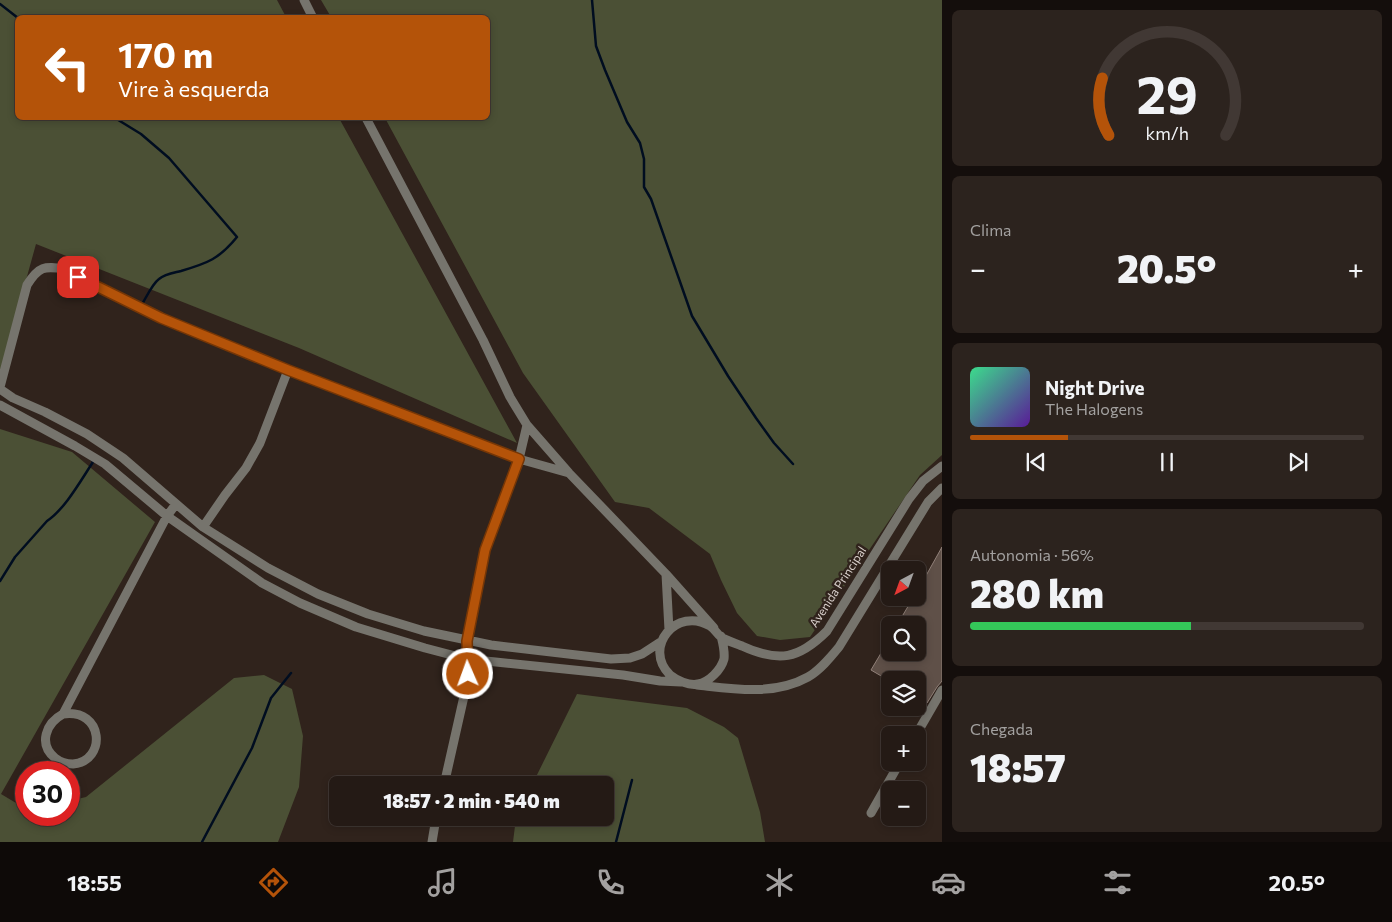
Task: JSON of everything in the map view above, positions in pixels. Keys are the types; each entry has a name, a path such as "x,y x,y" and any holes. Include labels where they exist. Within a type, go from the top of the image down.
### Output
{"street":[{"path":"304,0 312,15"},
{"path":"367,120 483,340 510,397 527,426 568,473 666,574 721,636 724,659 720,669 712,677 697,685"},
{"path":"568,473 519,459 288,370 161,318 91,284 65,269 49,267 35,272 28,284 0,388 13,398 87,434 122,458 203,527 268,568 318,594 368,614 424,631 467,641 611,659 630,658 642,654 662,640"},
{"path":"203,527 246,468 260,443 288,370"},
{"path":"0,405 105,464 167,516 262,583 300,603 356,627 467,659 727,688 763,690 784,686 809,676 826,662 839,647 928,502 942,488"},
{"path":"446,776 467,683 467,641 485,550 519,459 527,426"},
{"name":"Avenida Principal","path":"721,636 750,650 767,655 786,656 802,651 816,641 827,630 910,499 923,481 942,466"},
{"path":"63,714 71,713 85,717 95,729 96,744 93,751 88,757 75,764 60,762 49,751 46,744 47,729 56,717 63,714 167,516 176,504"},
{"path":"666,574 668,630"},
{"path":"680,682 670,675 663,665 660,653 662,640 668,630 678,623 690,620 703,622 714,628"},
{"path":"921,726 942,690"},
{"path":"871,813 895,771"},
{"path":"432,842 435,826"}],"green space":[{"path":"0,0 277,0 285,15 15,15 15,120 340,120 517,443 299,348 36,244 0,374"},
{"path":"321,0 942,0 942,455 920,475 810,637 780,640 757,636 737,613 710,554 649,508 615,502 523,373 386,120 490,120 490,15 330,15"},
{"path":"0,429 72,452 155,522 20,761 15,761 15,769 1,794 15,802 15,826 80,826 80,798 86,797 234,678 264,675 292,689 303,736 299,787 278,842 0,842"},
{"path":"577,694 687,708 724,727 738,738 760,812 765,842 513,842 515,826 614,826 614,776 536,776"}],"building":[{"path":"942,547 942,681 927,703 926,671 881,671 881,676 871,670 881,653 881,661 926,661 926,616 902,616 908,606 926,606 926,576"}],"waterway":[{"path":"592,0 596,46 627,122 640,143 644,159 644,187 651,199 692,316 756,418 774,443 793,464"},
{"path":"0,4 15,16"},
{"path":"118,120 141,134 169,158 237,237 212,259 161,277 156,281 141,306"},
{"path":"0,581 15,557 66,502 93,462 92,460"},
{"path":"202,842 252,748 271,698 291,673"},
{"path":"616,842 632,780"}],"route":[{"path":"78,277 161,318 288,370 519,459 485,550 467,641 468,674"}]}
